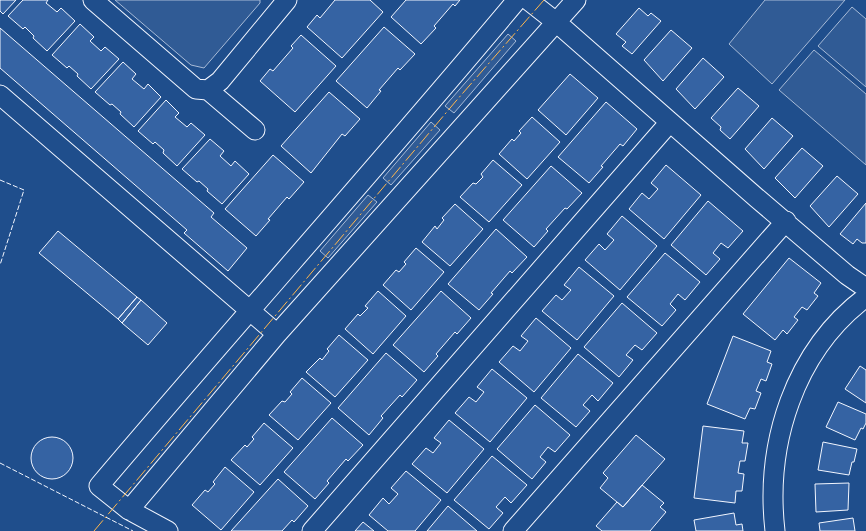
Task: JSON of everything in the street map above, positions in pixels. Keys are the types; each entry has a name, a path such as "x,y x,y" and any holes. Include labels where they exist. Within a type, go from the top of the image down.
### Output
{"street":[{"path":"93,0 196,89 208,90 255,130"},
{"path":"208,90 220,81 287,0"},
{"path":"168,531 129,510 99,486 249,310 325,226 517,0"},
{"path":"528,0 556,22 847,275 866,288"},
{"path":"129,510 277,334 576,0"},
{"path":"0,95 277,334"},
{"path":"312,531 670,122"},
{"path":"513,531 786,221"},
{"path":"775,531 773,470 778,440 794,388 820,345 852,307 866,297"}],"shaded area":[{"path":"115,0 260,0 260,3 204,68 191,65"},
{"path":"765,0 845,0 772,84 729,44"},
{"path":"852,7 866,19 866,87 818,46"},
{"path":"508,34 516,41 454,113 445,106"},
{"path":"814,50 866,94 866,165 779,90"},
{"path":"431,122 440,130 391,185 383,178"},
{"path":"368,195 377,202 328,258 320,251"}],"building":[{"path":"0,0 16,0 3,14 0,11"},
{"path":"23,0 48,0 46,3 57,12 61,8 75,21 47,51 33,38 34,36 25,27 23,29 8,16"},
{"path":"335,0 370,0 383,12 342,58 307,27 317,15 320,18"},
{"path":"406,0 460,0 455,6 453,4 434,26 436,28 421,44 391,17"},
{"path":"639,8 648,16 651,13 661,21 632,54 622,46 626,42 616,34"},
{"path":"80,24 94,37 90,41 101,51 105,47 119,59 91,89 69,66 67,68 52,55"},
{"path":"384,27 415,54 400,70 398,68 379,90 381,91 367,108 336,81"},
{"path":"0,28 214,213 211,217 247,248 228,271 184,233 187,230 0,68"},
{"path":"671,30 692,48 663,81 644,60"},
{"path":"301,35 336,66 295,112 260,81 270,69 273,71 293,48 291,46"},
{"path":"703,58 724,77 695,109 676,89"},
{"path":"123,62 136,74 132,79 144,89 148,84 161,97 134,127 120,114 121,112 95,92"},
{"path":"570,74 598,98 566,135 538,110"},
{"path":"738,88 759,106 730,139 720,130 721,127 711,118"},
{"path":"329,92 360,119 345,136 342,134 311,173 281,146"},
{"path":"166,100 179,113 175,117 187,127 191,123 205,135 177,166 163,153 164,150 155,142 153,144 138,131"},
{"path":"606,102 637,129 623,146 620,144 589,183 558,157"},
{"path":"532,117 560,142 527,179 499,154 512,139 514,141 521,133 519,131"},
{"path":"772,118 793,136 764,169 745,149"},
{"path":"210,139 224,151 220,156 231,166 235,161 249,174 222,204 207,191 208,189 199,181 197,182 182,169"},
{"path":"802,148 823,166 795,198 775,178"},
{"path":"273,155 304,182 289,199 287,197 256,236 225,209"},
{"path":"493,160 522,185 489,222 460,197 473,183 476,184 483,177 481,174"},
{"path":"666,165 701,195 664,239 629,209 642,193 649,199 658,189 651,183"},
{"path":"551,166 582,193 567,209 565,208 546,229 548,231 534,247 503,220"},
{"path":"837,176 858,194 829,227 810,206"},
{"path":"708,201 743,231 728,248 721,243 713,253 720,259 706,275 671,245"},
{"path":"866,203 866,243 862,243 857,239 853,244 840,234"},
{"path":"455,204 483,229 450,266 422,242 435,226 437,229 444,220 442,218"},
{"path":"622,216 657,246 620,290 585,260 599,244 605,250 614,240 607,234"},
{"path":"496,229 527,257 512,273 510,271 479,310 448,284"},
{"path":"58,231 137,297 118,319 39,253"},
{"path":"416,248 444,272 411,310 383,285 396,270 399,272 406,264 404,262"},
{"path":"665,253 700,282 685,300 678,294 670,304 676,310 662,326 627,297"},
{"path":"789,258 821,283 814,293 818,296 807,310 802,307 794,317 798,320 787,334 783,330 775,340 743,314"},
{"path":"579,267 614,296 577,340 542,311 556,295 562,300 571,290 564,285"},
{"path":"378,291 406,316 373,354 345,329 358,314 360,316 368,308 365,306"},
{"path":"441,291 471,318 457,334 455,332 436,354 438,356 424,372 393,345"},
{"path":"137,297 141,300 122,323 118,319"},
{"path":"141,300 167,323 148,345 122,323"},
{"path":"622,303 657,333 642,350 635,345 626,355 633,360 619,377 584,347"},
{"path":"536,318 571,348 534,392 499,362 513,346 520,351 528,341 521,336"},
{"path":"339,335 368,360 335,397 306,372 320,358 322,360 329,351 327,349"},
{"path":"733,336 771,351 767,362 772,364 766,381 761,379 756,391 761,393 755,409 750,408 745,419 707,404"},
{"path":"386,353 417,380 402,397 400,395 381,416 383,418 369,435 338,408"},
{"path":"578,354 613,383 598,401 592,395 583,405 590,411 576,427 541,398"},
{"path":"860,366 866,370 866,403 845,389"},
{"path":"492,369 527,398 490,442 455,413 469,397 476,402 484,392 477,387"},
{"path":"302,378 331,403 298,440 269,415 282,401 285,402 292,394 290,392"},
{"path":"838,402 866,414 866,423 863,429 861,428 855,440 826,427"},
{"path":"535,405 570,435 555,452 548,447 540,457 546,462 532,479 497,449"},
{"path":"332,418 363,445 348,461 346,459 327,481 329,483 315,499 284,472"},
{"path":"449,420 484,449 447,493 412,464 426,448 433,453 441,443 434,438"},
{"path":"264,423 293,448 260,485 231,460 245,445 247,447 254,439 252,437"},
{"path":"703,426 744,431 742,443 748,443 745,461 740,461 738,473 744,474 742,491 736,491 735,503 694,498"},
{"path":"636,435 665,459 623,507 600,488 608,478 603,473"},
{"path":"52,437 67,443 73,458 67,473 52,479 37,473 31,458 37,443"},
{"path":"823,442 857,449 849,475 818,470"},
{"path":"492,456 527,485 511,503 505,497 496,507 503,513 489,529 454,500"},
{"path":"225,467 254,492 221,530 192,505 205,490 208,492 215,484 213,482"},
{"path":"406,471 441,500 415,531 388,531 369,515 383,498 389,504 398,494 391,488"},
{"path":"278,479 308,506 294,522 292,520 282,531 231,531"},
{"path":"849,483 848,510 816,512 815,484"},
{"path":"642,485 664,503 660,507 666,512 650,531 602,531 596,526 617,502 623,507"},
{"path":"448,506 477,531 427,531"},
{"path":"734,513 736,525 742,524 743,531 696,531 694,520"},
{"path":"853,518 855,531 820,531 819,523"},
{"path":"363,522 374,531 355,531"}],"fence":[{"path":"0,180 24,190 0,265"},
{"path":"0,463 133,531"}],"power":[{"path":"94,531 456,101 544,0"}]}
